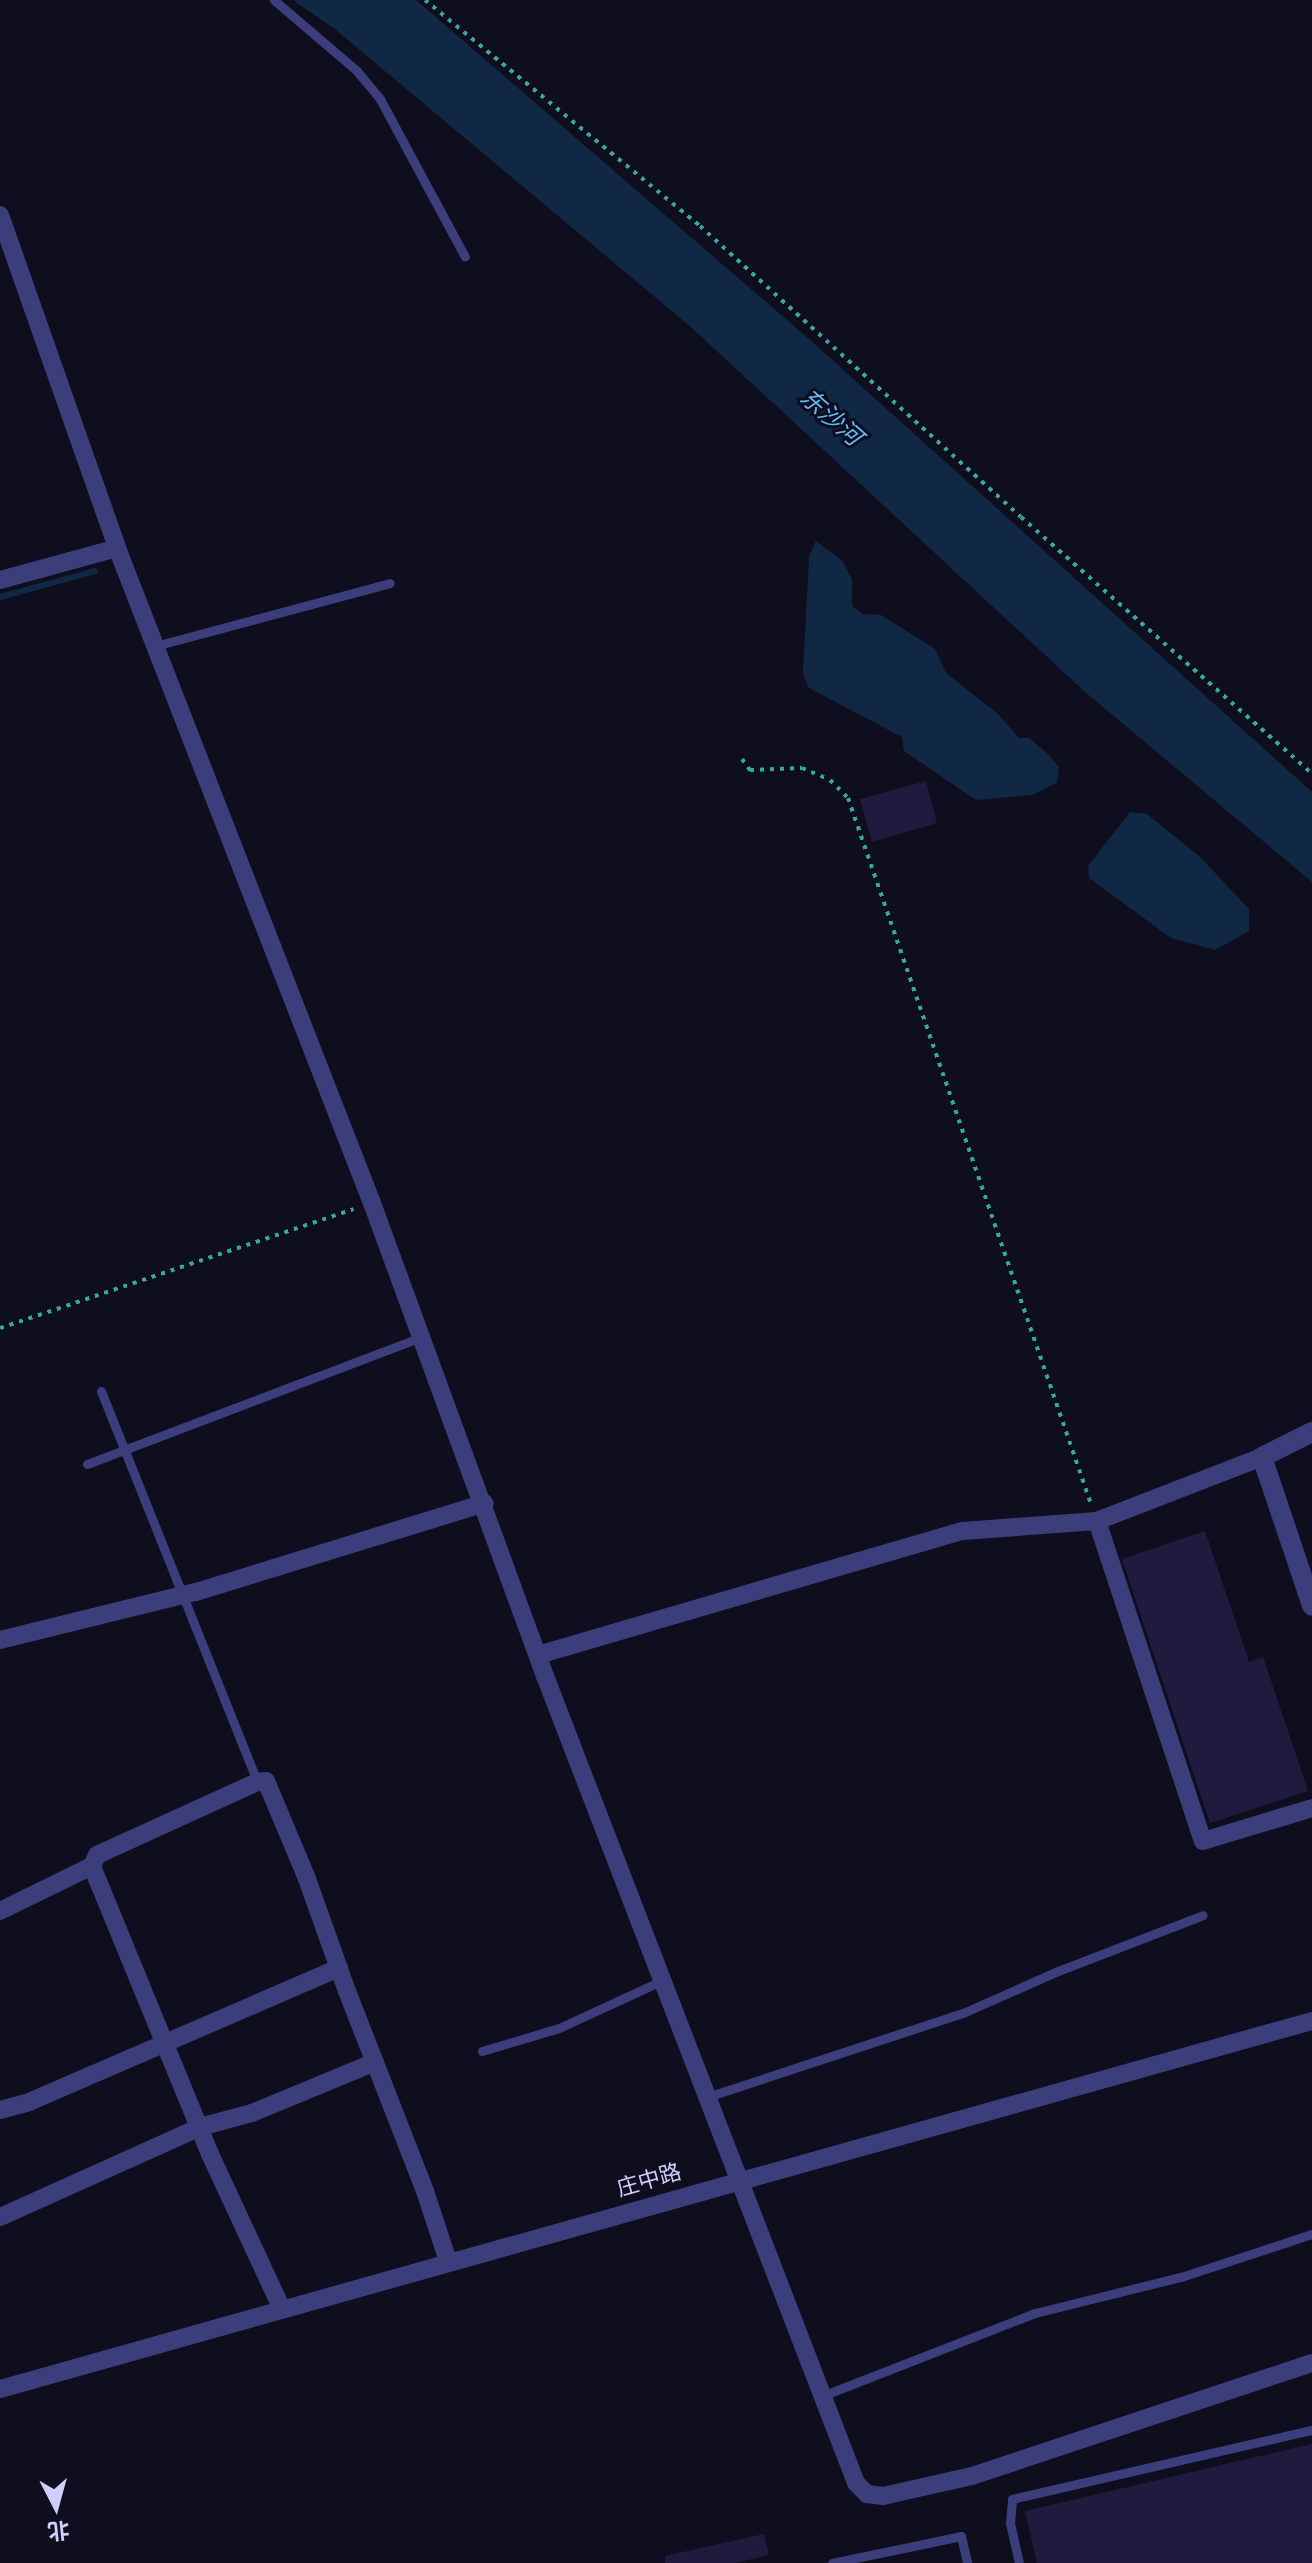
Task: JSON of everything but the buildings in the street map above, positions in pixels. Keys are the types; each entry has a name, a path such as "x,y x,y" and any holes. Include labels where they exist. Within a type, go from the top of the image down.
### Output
{"street":[{"path":"0,215 117,548 372,1203 661,1981 856,2483 867,2494 883,2496 972,2476 1312,2363"},
{"path":"0,580 117,548"},
{"path":"538,1655 963,1531 1097,1521 1262,1457 1312,1432"},
{"path":"1262,1457 1312,1606"},
{"path":"0,1640 185,1595 485,1503"},
{"path":"1097,1521 1203,1841 1312,1808"},
{"path":"0,1911 92,1866 97,1855 257,1782 266,1781 306,1876 425,2191 448,2261"},
{"path":"92,1866 200,2127 281,2307"},
{"path":"0,2110 29,2102 339,1968"},
{"name":"庄中路","path":"0,2389 222,2329 281,2307 1312,2021"},
{"path":"0,2217 200,2127 252,2113 375,2062"}],"lane":[{"path":"274,0 356,70 380,99 465,257"},
{"path":"155,646 390,583"},
{"path":"87,1464 422,1337"},
{"path":"101,1391 185,1595 257,1782"},
{"path":"706,2098 963,2013 1058,1971 1203,1915"},
{"path":"482,2051 559,2028 661,1981"},
{"path":"822,2396 961,2339 1035,2313 1181,2277 1312,2234"},
{"path":"1019,2563 1010,2523 1012,2499 1312,2430"},
{"path":"832,2563 961,2536 967,2563"}],"path":[{"path":"425,0 700,226 1080,570 1312,774"},
{"path":"742,759 750,770 802,768 830,780 848,798 1097,1521"},
{"path":"0,1328 372,1203"}],"water":[{"name":"东沙河","path":"293,0 416,0 810,340 1312,792 1312,882 1084,691 692,328 336,30"},
{"path":"816,541 842,561 852,579 852,606 862,614 881,615 935,649 946,673 998,714 1019,738 1029,738 1048,754 1059,767 1057,783 1032,795 976,800 904,751 902,737 809,688 803,673 809,557"},
{"path":"1130,812 1147,814 1199,856 1249,909 1249,931 1215,950 1171,938 1089,878 1088,866"}],"waterway":[{"path":"0,597 95,571"}]}
